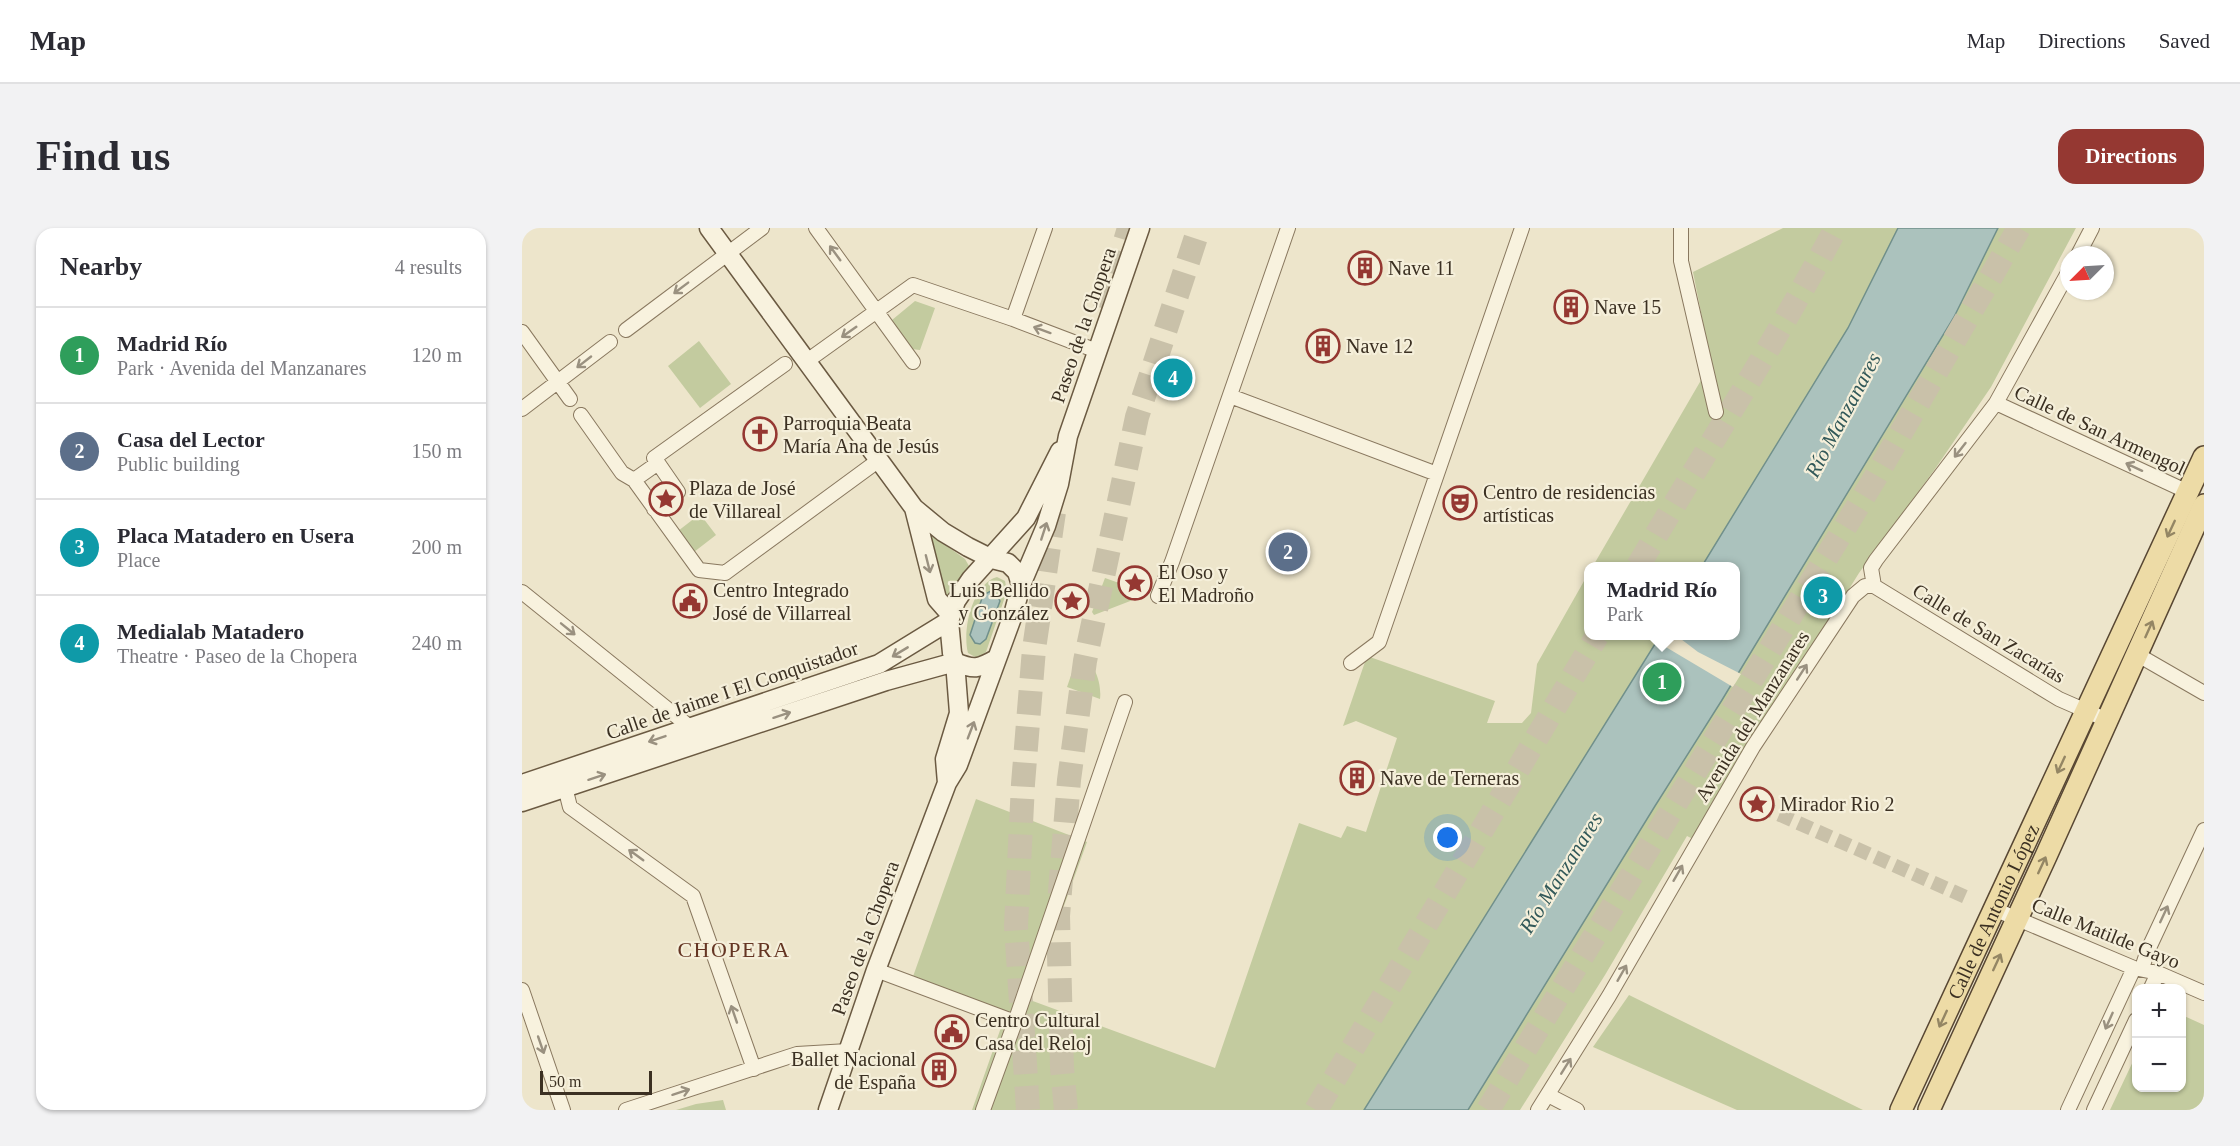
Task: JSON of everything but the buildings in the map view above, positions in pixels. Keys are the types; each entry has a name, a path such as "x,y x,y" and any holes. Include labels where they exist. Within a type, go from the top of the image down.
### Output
{"main road":[{"name":"Calle de Antonio López","path":"1929,1110 2138,655 2196,499 2204,457"},
{"name":"Calle de Antonio López","path":"1901,1110 2086,712 2196,499"}],"street":[{"path":"710,228 914,508 943,532 968,548 992,559 1008,563 1017,572 1022,585"},
{"path":"626,330 762,228"},
{"path":"816,228 913,362"},
{"path":"1013,319 1045,228"},
{"name":"Paseo de la Chopera","path":"828,1110 876,970 947,783 958,765 1022,585 1046,526 1059,484 1068,436 1140,228"},
{"path":"1158,596 1288,228"},
{"path":"1351,663 1378,642 1522,228"},
{"path":"1681,228 1682,261 1716,412"},
{"path":"2083,246 2092,228"},
{"path":"807,361 913,285 1097,351"},
{"path":"1877,588 1871,568 1996,403 2060,287"},
{"path":"522,332 570,399"},
{"path":"522,409 610,342"},
{"path":"628,476 660,458 785,364"},
{"path":"1230,396 1437,474"},
{"name":"Calle de San Armengol","path":"1996,403 2196,499"},
{"path":"581,415 699,570 725,573 879,459"},
{"name":"Paseo de la Chopera","path":"947,783 945,759 959,713 950,618 956,601 971,579 992,559 1026,518 1068,436"},
{"path":"654,509 678,492 660,458"},
{"path":"914,508 937,599 950,618"},
{"name":"Calle de San Zacarías","path":"1877,588 2059,699 2086,712"},
{"name":"Avenida del Manzanares","path":"1538,1110 1604,1005 1753,747 1853,596 1858,590 1877,588"},
{"path":"522,592 691,728 720,736"},
{"name":"Calle de Jaime I El Conquistador","path":"524,782 879,664 950,618"},
{"path":"2138,655 2204,693"},
{"path":"955,662 969,668 980,669 996,660"},
{"name":"Calle de Jaime I El Conquistador","path":"522,802 886,681 955,662"},
{"path":"983,1110 1125,702"},
{"path":"2086,712 2107,720"},
{"path":"565,787 570,807 693,896 754,1069"},
{"path":"2068,1110 2148,950 2204,830"},
{"name":"Calle Matilde Gayo","path":"1994,909 2204,993"},
{"path":"876,970 1015,1022"},
{"path":"2153,984 2158,974"},
{"path":"522,990 563,1110"},
{"path":"2094,1110 2132,1029"},
{"path":"626,1110 796,1054 848,1051"},
{"path":"1548,1095 1576,1110"}],"green space":[{"path":"1783,228 2076,228 2066,246 2060,246 2060,258 1991,387 1859,573 1693,839 1687,836 1605,975 1520,1110 972,1110 1004,1019 910,985 976,799 1087,842 1030,1000 1215,1068 1299,823 1341,838 1347,826 1366,832 1397,738 1356,721 1343,726 1367,656 1495,701 1487,723 1522,723 1531,713 1537,664 1584,581 1584,640 1740,640 1740,562 1595,562 1711,363 1693,272"},
{"path":"915,301 935,308 920,350 911,349 892,320"},
{"path":"699,341 731,384 700,408 668,366"},
{"path":"700,514 716,535 694,552 678,531"},
{"path":"930,534 965,559 969,566 967,573 947,596 927,536"},
{"path":"997,577 1005,581 1007,591 986,652 977,658 968,653 966,633 968,621 975,598 988,581"},
{"path":"1105,578 1136,589 1139,594 1138,598 1094,615 1092,612"},
{"path":"1078,655 1084,657 1093,666 1100,686 1100,699 1067,687"},
{"path":"1629,995 1863,1110 1737,1110 1593,1047"},
{"path":"2186,1017 2204,1025 2204,1110 2110,1110 2132,1063 2132,1092 2186,1092"},
{"path":"723,1100 726,1110 676,1110 696,1104"}],"water":[{"name":"Río Manzanares","path":"1898,228 1998,228 1954,317 1722,700 1468,1110 1364,1110 1658,640 1740,640 1740,562 1704,562 1848,328"},
{"path":"991,591 995,592 1000,601 986,639 980,644 975,643 970,635 983,595"}],"pier":[{"path":"1654,640 1682,640 1698,652 1741,674 1733,687"}],"tunnel":[{"path":"1105,309 1129,228"},
{"path":"1066,1110 1062,1068 1058,916 1069,780 1085,661 1137,417 1199,228"},
{"path":"1640,562 1764,356 1836,228"},
{"path":"1488,1110 1875,478 2019,228"},
{"path":"1028,1110 1016,926 1023,784 1034,649 1054,512"},
{"path":"1316,1110 1595,640"},
{"path":"1760,806 1968,898"}],"place":[{"name":"Nave 11","path":"1365,268"},
{"name":"Nave 15","path":"1571,307"},
{"name":"Nave 12","path":"1323,346"},
{"name":"Medialab Matadero","path":"1173,378"},
{"name":"Parroquia Beata María Ana de Jesús","path":"760,434"},
{"name":"Plaza de José de Villareal","path":"666,499"},
{"name":"Centro de residencias artísticas","path":"1460,503"},
{"name":"Casa del Lector","path":"1288,552"},
{"name":"El Oso y El Madroño","path":"1135,583"},
{"name":"Placa Matadero en Usera","path":"1823,596"},
{"name":"Centro Integrado José de Villarreal","path":"690,601"},
{"name":"Luis Bellido y González","path":"1072,601"},
{"name":"Madrid Río","path":"1662,682"},
{"name":"Nave de Terneras","path":"1357,778"},
{"name":"Mirador Rio 2","path":"1757,804"},
{"name":"Centro Cultural Casa del Reloj","path":"952,1032"},
{"name":"Ballet Nacional de España","path":"939,1070"}],"district":[{"name":"CHOPERA","path":"734,949"}]}
